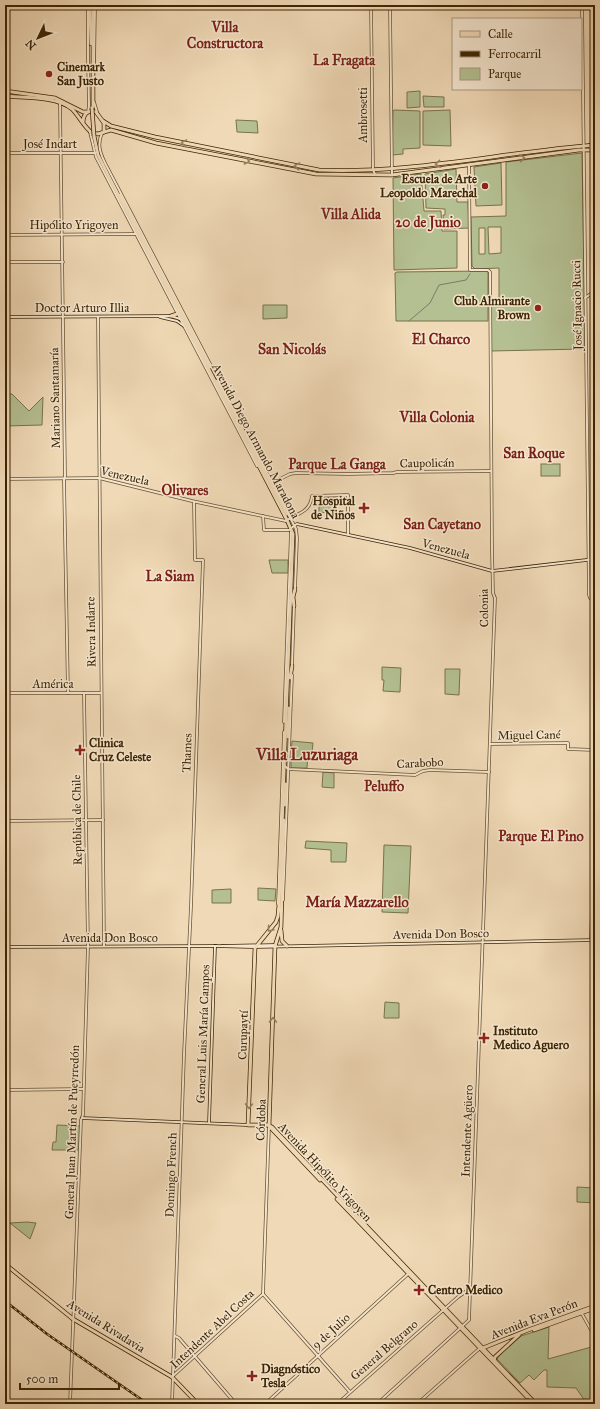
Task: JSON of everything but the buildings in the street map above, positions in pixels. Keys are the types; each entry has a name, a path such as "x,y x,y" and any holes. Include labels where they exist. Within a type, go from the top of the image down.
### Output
{"main road":[{"name":"Avenida Diego Armando Maradona","path":"91,7 92,108 95,136 100,160 118,196 170,289 183,320 292,527 295,543 283,822 283,859 280,911 281,927 275,945"},
{"name":"Avenida Diego Armando Maradona","path":"91,7 93,47 92,108"},
{"path":"88,15 90,27"},
{"path":"93,47 95,36"},
{"path":"5,91 40,95 79,110 87,112 93,111 97,113 105,125 103,132"},
{"path":"5,96 39,98 60,102 71,108 90,132 96,134 109,130 115,131 156,143 312,174 392,175 593,150"},
{"path":"83,123 84,115 87,112"},
{"path":"103,121 111,126 155,137 316,170 392,170 503,155 595,145"},
{"name":"Avenida Diego Armando Maradona","path":"95,136 102,160 177,311 200,348 272,483 288,519"},
{"path":"503,155 504,161"},
{"path":"473,159 473,165"},
{"path":"114,191 118,196 120,203"},
{"path":"125,204 133,215"},
{"path":"154,255 170,289"},
{"path":"149,259 159,274"},
{"path":"171,316 177,311"},
{"path":"184,326 188,329"},
{"path":"200,348 205,354 207,362"},
{"path":"215,382 215,386 220,392"},
{"path":"227,400 232,406 233,411"},
{"path":"236,416 245,431"},
{"path":"252,446 257,457"},
{"name":"Avenida Diego Armando Maradona","path":"283,822 286,796 288,662 293,538 292,527"},
{"path":"294,606 293,597 295,588"},
{"path":"287,648 288,662"},
{"path":"290,678 292,666"},
{"path":"289,704 290,720"},
{"path":"280,847 283,859"},
{"name":"Avenida Diego Armando Maradona","path":"256,946 276,922 280,911"},
{"path":"281,927 282,941 287,946"},
{"name":"Córdoba","path":"269,1126 275,945"},
{"name":"Curupaytí","path":"248,1125 256,946"},
{"path":"248,1125 269,1126"},
{"name":"Avenida Hipólito Yrigoyen","path":"269,1126 535,1404"},
{"name":"Avenida Rivadavia","path":"5,1264 73,1319 173,1378 198,1404"},
{"name":"Avenida Eva Perón","path":"482,1348 595,1307"},
{"name":"Avenida Eva Perón","path":"494,1361 510,1343 520,1335 581,1312"},
{"path":"507,1339 510,1343"}],"street":[{"name":"Ambrosetti","path":"371,5 373,170"},
{"path":"390,5 392,175"},
{"name":"José Ignacio Rucci","path":"582,5 588,560 589,596 595,601"},
{"path":"87,112 89,106 88,15 91,7"},
{"path":"91,7 95,36 94,104 97,113"},
{"name":"Mariano Santamaría","path":"60,102 68,693"},
{"name":"Avenida Diego Armando Maradona","path":"90,132 94,153 120,203 154,255 272,483"},
{"name":"Avenida Diego Armando Maradona","path":"103,132 99,142 100,150 105,163 133,215 149,259 177,311"},
{"path":"590,146 595,155"},
{"name":"José Indart","path":"5,153 94,153"},
{"name":"Colonia","path":"469,165 470,270 488,270 490,272 492,571 493,593 495,598 483,943"},
{"path":"373,170 376,175"},
{"name":"Hipólito Yrigoyen","path":"5,235 139,234"},
{"path":"5,262 63,262"},
{"path":"585,298 595,291"},
{"name":"Doctor Arturo Illia","path":"5,317 171,316 183,320"},
{"name":"Rivera Indarte","path":"98,317 104,946"},
{"name":"Doctor Arturo Illia","path":"159,317 177,321 184,326"},
{"name":"Avenida Diego Armando Maradona","path":"183,320 184,326 215,386 288,519"},
{"name":"Caupolicán","path":"272,483 291,474 306,473 348,474 491,471"},
{"name":"Venezuela","path":"5,479 99,478 194,502 263,516 288,519"},
{"path":"288,519 307,509 311,503 312,496 348,495 348,534"},
{"name":"Thames","path":"189,947 203,560 195,560 194,502"},
{"name":"Venezuela","path":"263,516 264,530 292,527 297,524 408,548 492,571 595,559"},
{"name":"Avenida Diego Armando Maradona","path":"280,911 278,898 280,847 290,720 297,538 292,527"},
{"name":"Avenida Diego Armando Maradona","path":"286,766 287,648 292,527"},
{"name":"América","path":"5,693 101,693"},
{"name":"República de Chile","path":"84,693 88,946"},
{"name":"Miguel Cané","path":"490,744 568,743 568,749 595,750"},
{"name":"Carabobo","path":"286,766 415,775 423,771 430,770 489,772"},
{"name":"Avenida Diego Armando Maradona","path":"283,859 286,796"},
{"path":"591,940 595,815"},
{"path":"5,821 102,820"},
{"name":"Avenida Don Bosco","path":"5,947 287,946 595,940"},
{"name":"Intendente Agüero","path":"462,1327 469,1320 471,1288 483,943"},
{"name":"General Juan Martín de Pueyrredón","path":"70,1404 88,946"},
{"name":"General Luis María Campos","path":"209,1123 215,946"},
{"name":"Domingo French","path":"172,1404 189,947"},
{"path":"5,1090 83,1089"},
{"path":"82,1118 248,1125"},
{"name":"Córdoba","path":"263,1294 269,1126"},
{"name":"9 de Julio","path":"264,1404 410,1273"},
{"name":"General Belgrano","path":"337,1404 471,1288"},
{"path":"263,1294 350,1392"},
{"name":"Intendente Abel Costa","path":"173,1378 175,1374 263,1294"},
{"path":"581,1312 595,1337"},
{"path":"377,1404 462,1327"},
{"path":"175,1336 179,1338 236,1404"},
{"path":"417,1404 482,1348"}],"green space":[{"path":"420,91 420,107 407,108 407,92"},
{"path":"423,96 444,97 444,107 424,107"},
{"path":"394,110 420,111 420,148 403,149 403,154 392,155"},
{"path":"450,110 451,146 423,145 423,111"},
{"path":"236,120 257,121 258,133 237,132"},
{"path":"582,153 585,347 583,349 491,351 491,301 499,300 499,268 475,269 472,266 471,217 506,216 506,162","holes":["488,227 501,227 501,253 489,254","479,228 485,228 485,254 479,254"]},
{"path":"501,163 502,205 476,206 474,167"},
{"path":"456,169 457,202 468,202 469,228 444,229 443,215 445,215 445,209 426,208 425,174"},
{"path":"421,174 424,211 441,211 442,231 457,231 457,268 394,270 393,178"},
{"path":"488,272 488,321 396,321 395,273"},
{"path":"263,305 287,305 287,318 263,319"},
{"path":"5,387 7,394 12,394 29,411 43,397 42,425 5,426"},
{"path":"541,464 560,464 560,476 541,476"},
{"path":"336,497 336,514 319,512 319,498"},
{"path":"269,560 288,560 288,573 272,573"},
{"path":"590,560 595,560 595,594 589,594"},
{"path":"382,667 401,668 400,692 383,691 384,680 382,680"},
{"path":"445,669 460,669 459,695 445,694"},
{"path":"292,741 313,743 312,753 308,753 307,768 291,768 291,756 294,756 294,754 291,754"},
{"path":"323,772 334,773 334,788 322,787"},
{"path":"306,841 347,843 346,862 331,862 331,850 305,848"},
{"path":"384,845 411,846 408,913 382,912"},
{"path":"258,888 276,889 275,901 258,900"},
{"path":"231,889 231,903 212,903 212,890"},
{"path":"385,1002 399,1003 399,1018 384,1018"},
{"path":"57,1125 80,1126 79,1150 52,1150 53,1142 56,1142"},
{"path":"577,1187 595,1188 595,1203 577,1202"},
{"path":"10,1223 36,1223 30,1239"},
{"path":"549,1327 548,1359 595,1346 594,1404 587,1404 576,1388 547,1387 547,1370 544,1370 534,1380 529,1375 520,1383 497,1359 518,1337"}],"waterway":[{"path":"409,321 430,303 439,285 466,280 470,274"}],"railway":[{"path":"5,1301 47,1334 148,1404"}],"place":[{"name":"Cinemark San Justo","path":"49,74"},
{"name":"Escuela de Arte Leopoldo Marechal","path":"485,186"},
{"name":"Club Almirante Brown","path":"538,308"},
{"name":"Hospital de Niños","path":"364,508"},
{"name":"Clinica Cruz Celeste","path":"80,750"},
{"name":"Instituto Medico Aguero","path":"484,1038"},
{"name":"Centro Medico","path":"419,1290"},
{"name":"Diagnóstico Tesla","path":"252,1376"}],"district":[{"name":"Villa Constructora","path":"225,36"},
{"name":"La Fragata","path":"344,60"},
{"name":"Villa Alida","path":"351,214"},
{"name":"20 de Junio","path":"428,222"},
{"name":"El Charco","path":"441,339"},
{"name":"San Nicolás","path":"292,349"},
{"name":"Villa Colonia","path":"437,417"},
{"name":"San Roque","path":"534,453"},
{"name":"Parque La Ganga","path":"337,464"},
{"name":"Olivares","path":"185,490"},
{"name":"San Cayetano","path":"442,524"},
{"name":"La Siam","path":"170,576"},
{"name":"Villa Luzuriaga","path":"307,754"},
{"name":"Peluffo","path":"384,786"},
{"name":"Parque El Pino","path":"541,836"},
{"name":"María Mazzarello","path":"357,902"}]}
